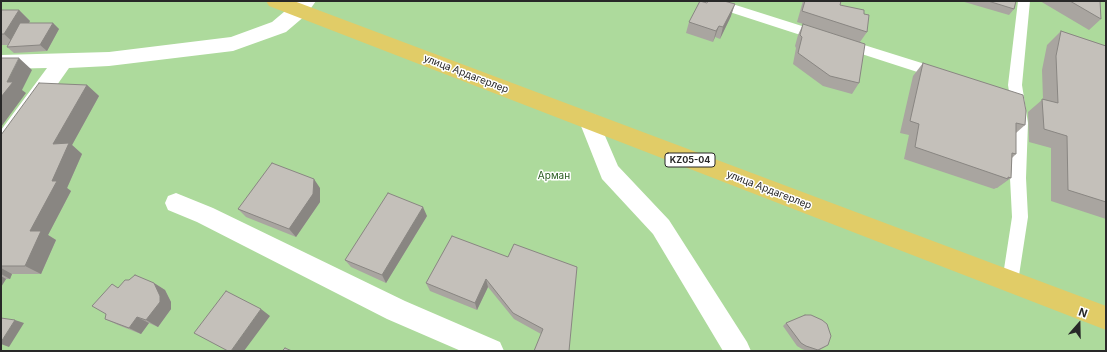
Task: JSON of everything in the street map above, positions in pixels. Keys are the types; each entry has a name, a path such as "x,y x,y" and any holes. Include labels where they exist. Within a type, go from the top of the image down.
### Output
{"main road":[{"name":"улица Ардагерлер","path":"275,1 303,6 589,121 1106,318"}],"street":[{"path":"1,62 64,59 109,59 233,44 279,27 303,6"},
{"path":"1,147 64,59"},
{"path":"589,121 610,172 661,227 738,351"},
{"path":"176,203 211,218 396,310 485,350"}],"lane":[{"path":"708,1 952,78"},
{"path":"1010,282 1020,217 1018,178 1021,123 1015,85 1024,1"},
{"path":"1003,96 1017,102"}],"green space":[{"name":"Арман","path":"1,1 1106,1 1106,351 1,351"}],"building":[{"path":"700,1 707,3 708,1 724,1 735,4 723,27 719,26 716,31 689,22"},
{"path":"805,1 841,1 840,5 864,10 864,14 869,15 867,32 802,11"},
{"path":"988,1 1016,1 1014,9"},
{"path":"1070,1 1100,1 1101,19"},
{"path":"1,10 19,10 4,34 1,34"},
{"path":"20,23 53,23 40,45 7,47"},
{"path":"803,24 865,44 859,83 830,76 798,53 802,37 800,35"},
{"path":"1061,31 1106,46 1106,202 1068,190 1067,136 1044,129 1042,99 1058,103 1056,56"},
{"path":"1,58 19,58 7,82 13,82 1,97"},
{"path":"923,63 1023,95 1026,111 1025,125 1016,123 1016,154 1012,153 1011,178 1008,177 1008,179 915,147 919,124 910,121"},
{"path":"39,83 87,85 53,144 69,143 52,181 57,181 30,231 41,231 25,266 1,266 1,135"},
{"path":"272,163 314,179 313,194 289,229 238,209"},
{"path":"388,193 423,207 382,275 345,260"},
{"path":"452,236 508,257 514,244 577,267 569,351 534,351 543,329 513,313 486,279 475,303 426,283"},
{"path":"135,275 154,283 160,296 160,302 146,320 137,317 129,328 105,319 106,314 92,306 112,284 118,288 125,280 129,280"},
{"path":"226,291 261,309 231,351 228,351 194,333"},
{"path":"805,315 811,315 827,324 831,336 828,345 818,350 806,346 801,343 786,323"},
{"path":"1,318 15,320 1,342"},
{"path":"285,348 292,351 282,351"}]}
